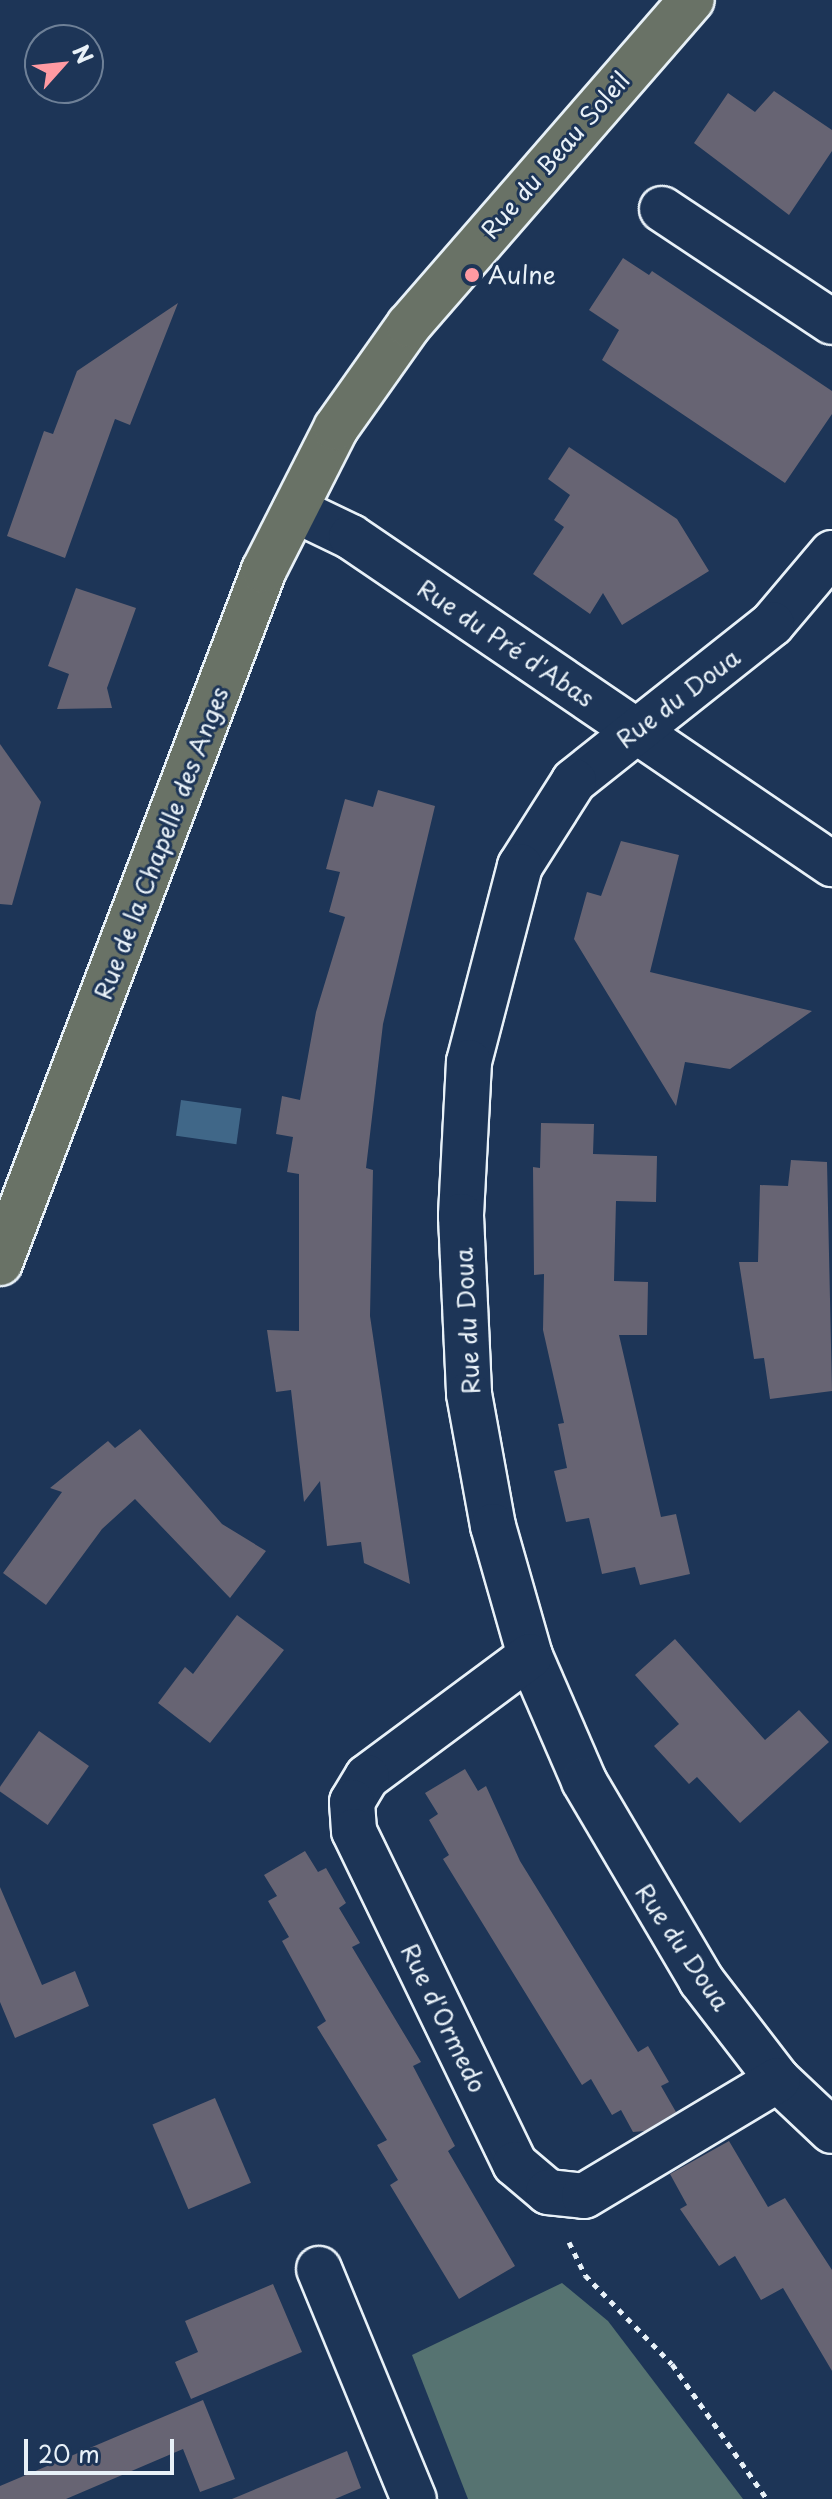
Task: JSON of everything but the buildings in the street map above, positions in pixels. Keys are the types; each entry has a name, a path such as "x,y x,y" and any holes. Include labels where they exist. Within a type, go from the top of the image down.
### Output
{"main road":[{"name":"Rue du Beau Soleil","path":"336,428 409,325 692,0"},
{"name":"Rue de la Chapelle des Anges","path":"0,1263 264,570 336,428"}],"street":[{"path":"662,209 832,322"},
{"name":"Rue du Pré d'Abas","path":"295,510 327,522 832,864"},
{"name":"Rue du Doua","path":"832,553 772,624 714,675 633,730 574,781 520,866 469,1062 461,1216 469,1394 493,1526 530,1656 584,1781 639,1882 701,1980 778,2080 832,2131"},
{"name":"Rue d'Ormedo","path":"530,1656 367,1777 352,1802 354,1831 515,2164 548,2192 584,2196"},
{"path":"584,2196 778,2080"},
{"path":"319,2269 414,2499"}],"path":[{"path":"584,2196 569,2243 585,2275 672,2364 767,2499"}],"green space":[{"path":"562,2283 608,2321 743,2499 468,2499 412,2355"}],"water":[{"path":"181,1100 241,1108 236,1144 176,1136"}],"place":[{"name":"Aulne","path":"472,275"}]}
